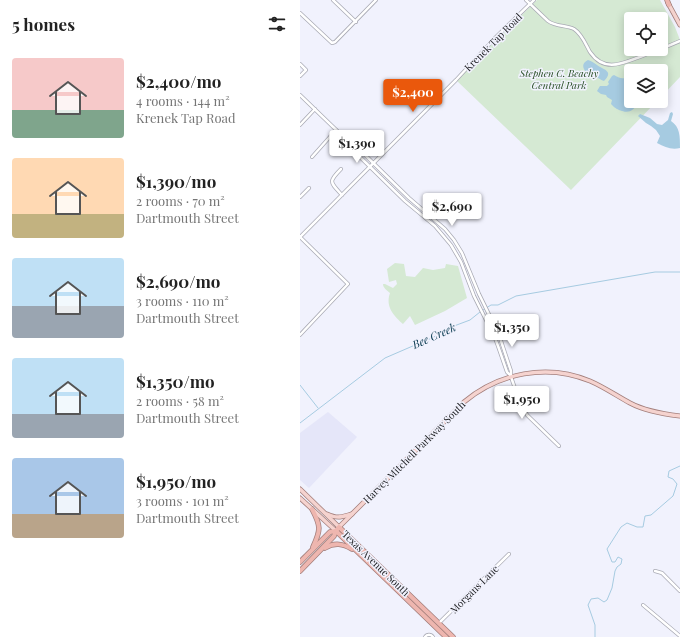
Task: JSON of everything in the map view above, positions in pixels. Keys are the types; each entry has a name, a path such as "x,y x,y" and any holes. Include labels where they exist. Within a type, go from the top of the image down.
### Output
{"highway":[{"path":"667,0 669,5"},
{"path":"310,552 316,541 319,529 317,519 312,509"},
{"name":"Harvey Mitchell Parkway South","path":"300,571 334,536 337,529"},
{"name":"Harvey Mitchell Parkway South","path":"300,562 330,532 337,529"},
{"name":"Texas Avenue South","path":"337,529 357,551 446,637"},
{"name":"Texas Avenue South","path":"337,529 453,637"},
{"path":"320,551 330,545 339,544 357,551"}],"main road":[{"path":"669,5 680,25"},
{"name":"Harvey Mitchell Parkway South","path":"337,529 464,402 482,388 519,374 537,372 578,377 605,388 638,407 662,414 680,416"},
{"name":"Texas Avenue South","path":"300,489 325,513 337,529"},
{"name":"Texas Avenue South","path":"300,498 337,529"},
{"path":"325,513 338,518 353,514"}],"street":[{"path":"333,0 356,22"},
{"path":"300,13 332,43 335,42 356,22 376,0"},
{"path":"526,0 548,22 575,30 579,33 594,57 603,64 615,65 642,56"},
{"name":"Krenek Tap Road","path":"300,237 534,0"},
{"path":"668,46 680,41"},
{"path":"300,64 306,70 300,76"},
{"path":"300,95 358,151 364,154 409,198 446,230 454,240 462,253 503,345 518,397 527,414 559,446"},
{"path":"300,125 315,109"},
{"path":"312,157 336,130"},
{"path":"358,151 360,157 405,201 432,223 451,246 458,257 474,296 498,346 507,372 511,377"},
{"path":"341,169 333,178 332,185 342,195"},
{"path":"300,197 309,188"},
{"path":"300,237 348,284 300,335"},
{"name":"Morgans Lane","path":"439,624 509,554"},
{"path":"655,571 662,574 680,591"},
{"path":"643,605 680,636"},
{"path":"425,637 426,635 433,637"}],"shaded area":[{"path":"328,412 357,437 309,488 300,480 300,433"}],"green space":[{"name":"Stephen C. Beachy Central Park","path":"537,0 660,0 667,12 624,12 624,56 668,56 668,14 680,40 680,77 668,90 668,64 624,64 624,108 650,108 571,190 456,80"},
{"path":"395,263 404,264 406,276 415,277 423,268 433,270 445,268 446,264 458,266 467,298 445,311 415,325 410,316 403,324 391,311 389,303 390,293 383,285 385,284 393,288 397,284 396,280 389,282 387,269"}],"water":[{"path":"588,60 607,71 608,75 604,81 592,77 585,71 583,67 585,62"},
{"path":"614,75 624,78 624,108 634,108 628,112 616,109 611,104 612,100 606,95 597,91 600,86 607,86 609,84 608,82"},
{"path":"672,112 673,114 671,121 678,129 680,136 680,148 677,149 665,147 657,143 660,136 656,130 638,116 640,114 650,118 657,124 662,125 668,120 670,113"}],"waterway":[{"name":"Bee Creek","path":"483,310 491,305 498,305 516,296 655,272 680,272"},
{"name":"Bee Creek","path":"300,423 385,358 470,320 480,312"},
{"path":"300,385 318,408"},
{"path":"595,637 595,625 588,605 591,599 598,598 604,602 607,600 612,588 615,571 621,564 622,559 618,557 615,562 612,562 607,549 621,527 627,523 637,527 643,527 645,516 651,515 673,496 677,484 673,479 668,477 669,471 680,466"}]}
